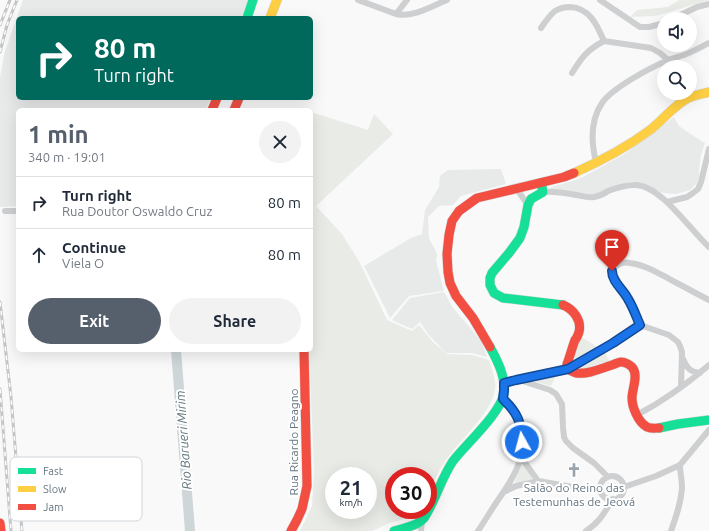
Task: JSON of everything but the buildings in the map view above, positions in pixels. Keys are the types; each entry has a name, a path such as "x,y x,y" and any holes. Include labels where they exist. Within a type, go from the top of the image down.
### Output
{"street":[{"path":"248,16 253,0"},
{"path":"271,16 277,0"},
{"path":"358,0 401,15 419,12 447,0"},
{"path":"396,14 407,0"},
{"path":"602,0 640,27 649,28 657,25"},
{"path":"687,12 697,7 709,4"},
{"path":"541,28 548,18 557,10 564,7 577,8 588,13 604,41"},
{"path":"572,73 586,53 604,41 651,48 668,60 709,43"},
{"path":"596,162 592,144 592,130 602,104 606,98 624,84 657,65"},
{"path":"568,369 567,364 579,333 578,321 571,309 563,305 503,298 494,293 490,285 492,273 520,238 524,227 528,205 531,199 542,187 585,168 620,150 652,129 670,110 682,102 690,97 709,92"},
{"path":"668,202 687,197 698,189 709,149"},
{"path":"421,531 422,521 431,507 446,471 456,457 491,417 503,399 504,383 491,346 483,332 459,301 452,288 449,278 448,241 450,227 458,212 465,205 477,198 516,188 542,187 553,191 595,197 616,189 636,185 648,188 668,202 709,246"},
{"path":"516,188 528,205"},
{"path":"5,211 16,210"},
{"path":"700,373 694,372 686,366 679,344 673,337 640,325 624,291 614,280 612,271 618,265 623,263 631,263 656,272 709,300"},
{"path":"504,383 568,369 613,343 640,325"},
{"name":"Rua Ricardo Peagno","path":"291,531 303,506 307,486 304,352"},
{"path":"681,387 682,355"},
{"path":"568,369 578,373 621,362 631,365 636,381 632,401 637,415 648,427 658,428 709,420"},
{"path":"637,415 673,394 709,365"},
{"path":"516,380 550,390 556,394 562,404 564,437 566,441 594,463 608,477"},
{"path":"478,531 497,501 505,492 520,462 522,436 518,418 512,407 503,399"},
{"path":"624,487 656,476 680,465 709,430"},
{"path":"520,457 538,481"},
{"path":"671,531 681,496 682,485 680,465"},
{"path":"615,476 622,480 624,487 624,491 620,497 613,499 606,498 600,489 602,482 608,477 615,476"},
{"path":"505,492 516,486 538,481 573,487 600,489"},
{"path":"586,531 595,525 601,518 613,499"},
{"path":"394,531 422,521"},
{"path":"0,522 1,531"}],"shaded area":[{"path":"23,0 248,0 243,16 17,16"},
{"path":"679,0 709,0 668,12 657,12 657,15 655,16 630,17 637,10 668,7"},
{"path":"16,20 16,100 210,100 206,108 16,108 16,206 0,207 0,77 5,51"},
{"path":"313,113 368,130 374,114 393,134 316,206 342,234 360,263 387,320 412,331 419,325 433,342 447,354 472,355 489,360 494,375 495,390 488,407 482,416 446,460 437,474 437,467 385,467 385,519 404,519 372,531 300,531 312,506 314,471 309,352 313,352"},
{"path":"674,117 679,126 705,143 701,155 699,177 697,183 690,190 676,194 663,193 641,183 629,182 591,195 549,188 579,179 623,155"},
{"path":"501,169 506,184 461,196 453,205 439,206 428,217 429,238 437,254 436,261 444,291 409,296 390,318 364,266 411,238 422,234 425,210 439,187 440,176 448,170"},
{"path":"444,292 453,308 482,343 487,357 472,353 446,353 428,334 420,322 412,329 392,320 410,298"},
{"path":"580,336 599,348 574,363 570,363"},
{"path":"604,350 609,361 580,370 575,368"},
{"path":"556,375 551,386 530,380 530,379"},
{"path":"522,465 524,465 532,479 516,483 515,481"},
{"path":"610,482 614,482 618,488 614,494 610,494 606,490 606,486"}],"waterway":[{"name":"Rio Barueri Mirim","path":"176,352 190,531"}],"railway":[{"path":"0,25 10,0"},
{"path":"0,52 7,25 17,0"},
{"path":"0,302 11,397 16,457"},
{"path":"0,389 10,518"},
{"path":"10,521 11,531"},
{"path":"21,521 22,531"}],"traffic: fast":[{"path":"248,16 253,0"},
{"path":"541,183 543,192 531,199 528,205 524,227 520,238 492,273 490,285 494,293 503,298 563,305"},
{"path":"394,531 413,526 424,518 431,507 453,461 497,410 504,393 504,381 498,363 490,347"},
{"path":"659,428 709,420"}],"traffic: slow":[{"path":"271,16 277,0"},
{"path":"574,173 623,148 650,130 688,98 709,92"}],"traffic: jam":[{"path":"213,108 216,100"},
{"path":"235,108 238,100"},
{"path":"490,347 473,318 456,296 450,283 447,254 452,221 459,211 477,198 564,177 574,173"},
{"path":"563,305 570,309 576,316 580,328 567,364 568,369 576,373 585,373 620,362 630,365 635,374 632,398 636,414 641,422 647,427 659,428"},
{"path":"291,531 302,509 307,486 304,352"},
{"path":"0,523 1,531"}],"place":[{"name":"Salão do Reino das Testemunhas de Jeová","path":"574,470"}],"route":[{"path":"522,442 518,418 512,407 503,399 504,383 568,369 613,343 640,325 624,291 614,280 612,271"}]}
